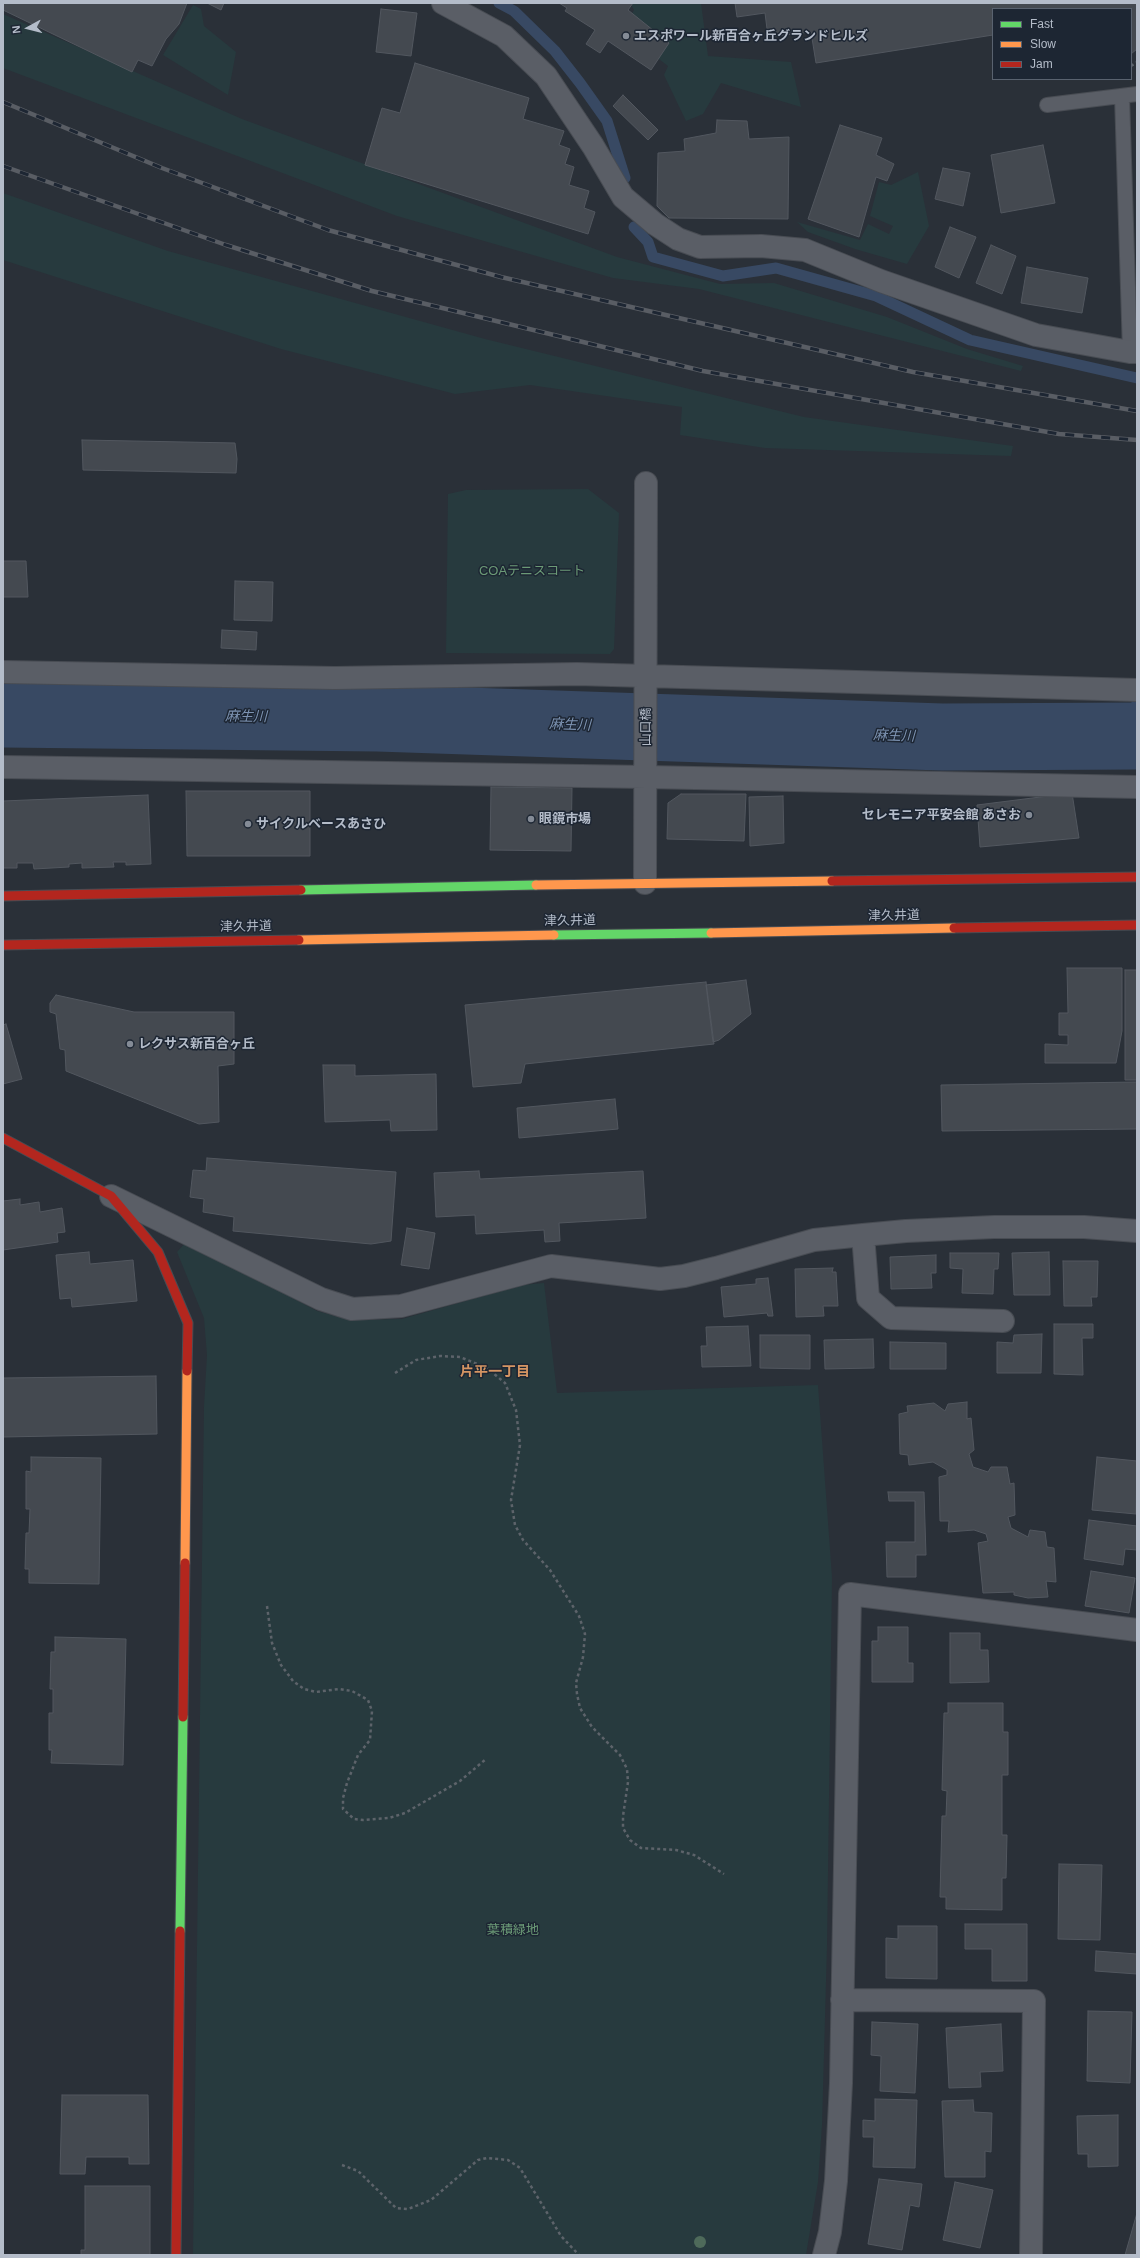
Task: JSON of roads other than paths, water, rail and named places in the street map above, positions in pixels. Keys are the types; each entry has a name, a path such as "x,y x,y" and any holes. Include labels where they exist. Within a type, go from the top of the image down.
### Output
{"main road":[{"path":"3,896 645,883 1137,877"},
{"name":"津久井道","path":"3,945 1137,925"},
{"path":"3,1138 51,1162 111,1196 158,1252 188,1323 176,2255"}],"street":[{"path":"442,3 504,36 546,76 594,146 623,197 655,224 678,239 700,247 761,246 805,250 888,283 1036,335 1133,352"},
{"name":"山口橋","path":"645,883 646,483"},
{"path":"3,672 335,678 577,674 646,686 1137,690"},
{"path":"3,767 646,768 1137,787"},
{"path":"111,1196 321,1299 352,1309 402,1306 551,1266 660,1279 684,1276 814,1240 863,1235 906,1231 994,1227 1084,1227 1137,1231"},
{"path":"863,1235 868,1298 891,1318 1003,1321"},
{"path":"824,2255 830,2232 836,2181 842,2000 850,1594 1137,1630"},
{"path":"842,2000 1034,2001 1031,2255"}],"lane":[{"path":"1047,105 1137,94"},
{"path":"1122,96 1133,352"}],"waterway":[{"path":"499,3 514,11 555,51 580,83 607,121 625,178"},
{"path":"634,227 648,242 653,257 723,276 776,268 876,296 970,340 1137,378"},
{"path":"1136,736 1137,702"},
{"name":"麻生川","path":"3,714 378,718 942,737 1137,736"}],"railway":[{"path":"3,102 162,168 328,230 501,277 913,372 1137,411"},
{"path":"3,166 226,245 372,291 703,371 1059,434 1137,440"}],"place":[{"name":"エスポワール新百合ヶ丘グランドヒルズ","path":"626,36"},
{"name":"セレモニア平安会館 あさお","path":"1029,815"},
{"name":"眼鏡市場","path":"531,819"},
{"name":"サイクルベースあさひ","path":"248,824"},
{"name":"レクサス新百合ヶ丘","path":"130,1044"}],"district":[{"name":"片平一丁目","path":"495,1372"}],"park label":[{"name":"COAテニスコート","path":"532,571"},
{"name":"葉積緑地","path":"513,1930"}]}
